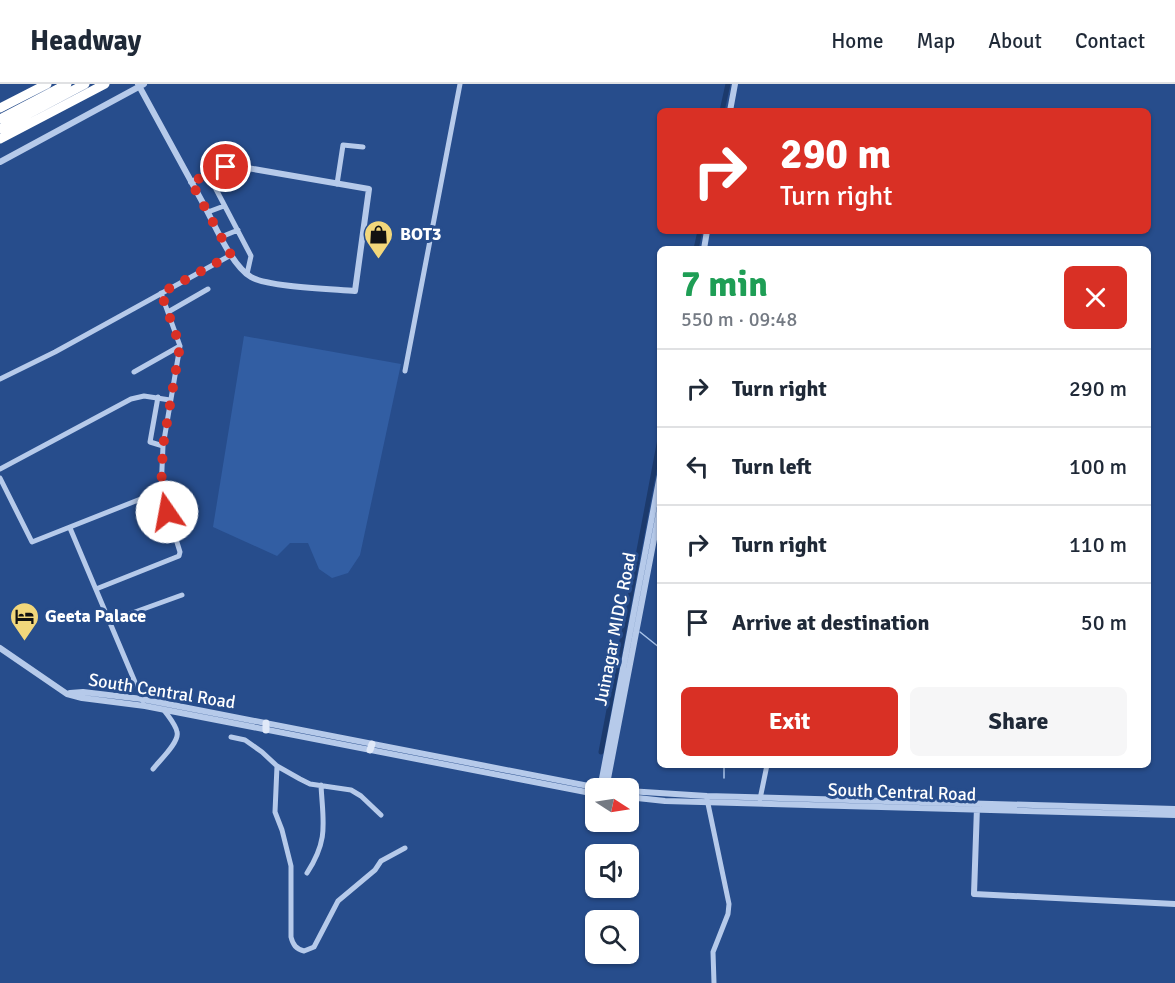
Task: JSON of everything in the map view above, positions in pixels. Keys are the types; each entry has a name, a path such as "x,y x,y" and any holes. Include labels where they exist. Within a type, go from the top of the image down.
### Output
{"highway":[{"path":"0,108 47,84"},
{"path":"0,119 67,84"},
{"path":"0,129 85,84"},
{"path":"0,139 105,84"}],"street":[{"path":"405,370 460,84"},
{"path":"731,108 735,84"},
{"path":"0,162 141,85 191,182 231,255 247,274 252,278 274,283 355,291 369,189 236,166 226,167 191,182"},
{"path":"337,184 343,145 363,147"},
{"path":"208,174 251,256 247,274"},
{"path":"208,212 224,206"},
{"path":"221,237 238,230"},
{"path":"0,379 55,352 231,255"},
{"path":"168,312 208,289"},
{"path":"96,589 179,556 180,552 161,491 163,446 180,346 161,293"},
{"path":"134,372 180,346"},
{"path":"0,469 131,399 144,396 170,399"},
{"path":"158,397 150,442 163,446"},
{"path":"0,478 32,542 161,491"},
{"name":"Juinagar MIDC Road","path":"605,778 657,492"},
{"name":"Juinagar MIDC Road","path":"633,630 657,522"},
{"path":"70,528 145,706"},
{"path":"110,621 182,595"},
{"path":"0,648 67,694"},
{"name":"South Central Road","path":"67,694 83,692 142,699 266,727"},
{"name":"South Central Road","path":"67,694 266,727 585,786"},
{"path":"153,769 175,743 177,737 177,732 164,710"},
{"path":"231,737 245,740 277,766 300,779 351,790 381,815"},
{"name":"South Central Road","path":"371,747 585,792"},
{"path":"277,766 275,812 291,866 291,937 293,945 299,950 304,951 314,947 338,901 375,870 381,861 405,848"},
{"path":"760,801 766,768"},
{"path":"307,873 321,849 324,829 321,785"},
{"name":"South Central Road","path":"639,792 707,799"},
{"name":"South Central Road","path":"639,797 1175,809"},
{"path":"707,799 727,885 729,904 728,914 712,952 714,983"},
{"path":"977,806 974,894 1175,904"},
{"name":"South Central Road","path":"977,806 1175,814"}],"shaded area":[{"path":"244,336 401,364 360,555 348,573 332,578 319,569 308,543 290,543 277,556 213,527"}],"waterway":[{"path":"723,108 728,84"},
{"path":"697,246 699,234"},
{"path":"601,752 657,455"},
{"path":"640,632 657,646"},
{"path":"724,768 724,778"}],"place":[{"name":"BOT3","path":"379,260"},
{"name":"Geeta Palace","path":"24,642"}],"route":[{"path":"167,512 161,491 163,446 180,346 161,293 231,255 191,182 226,167"}]}
